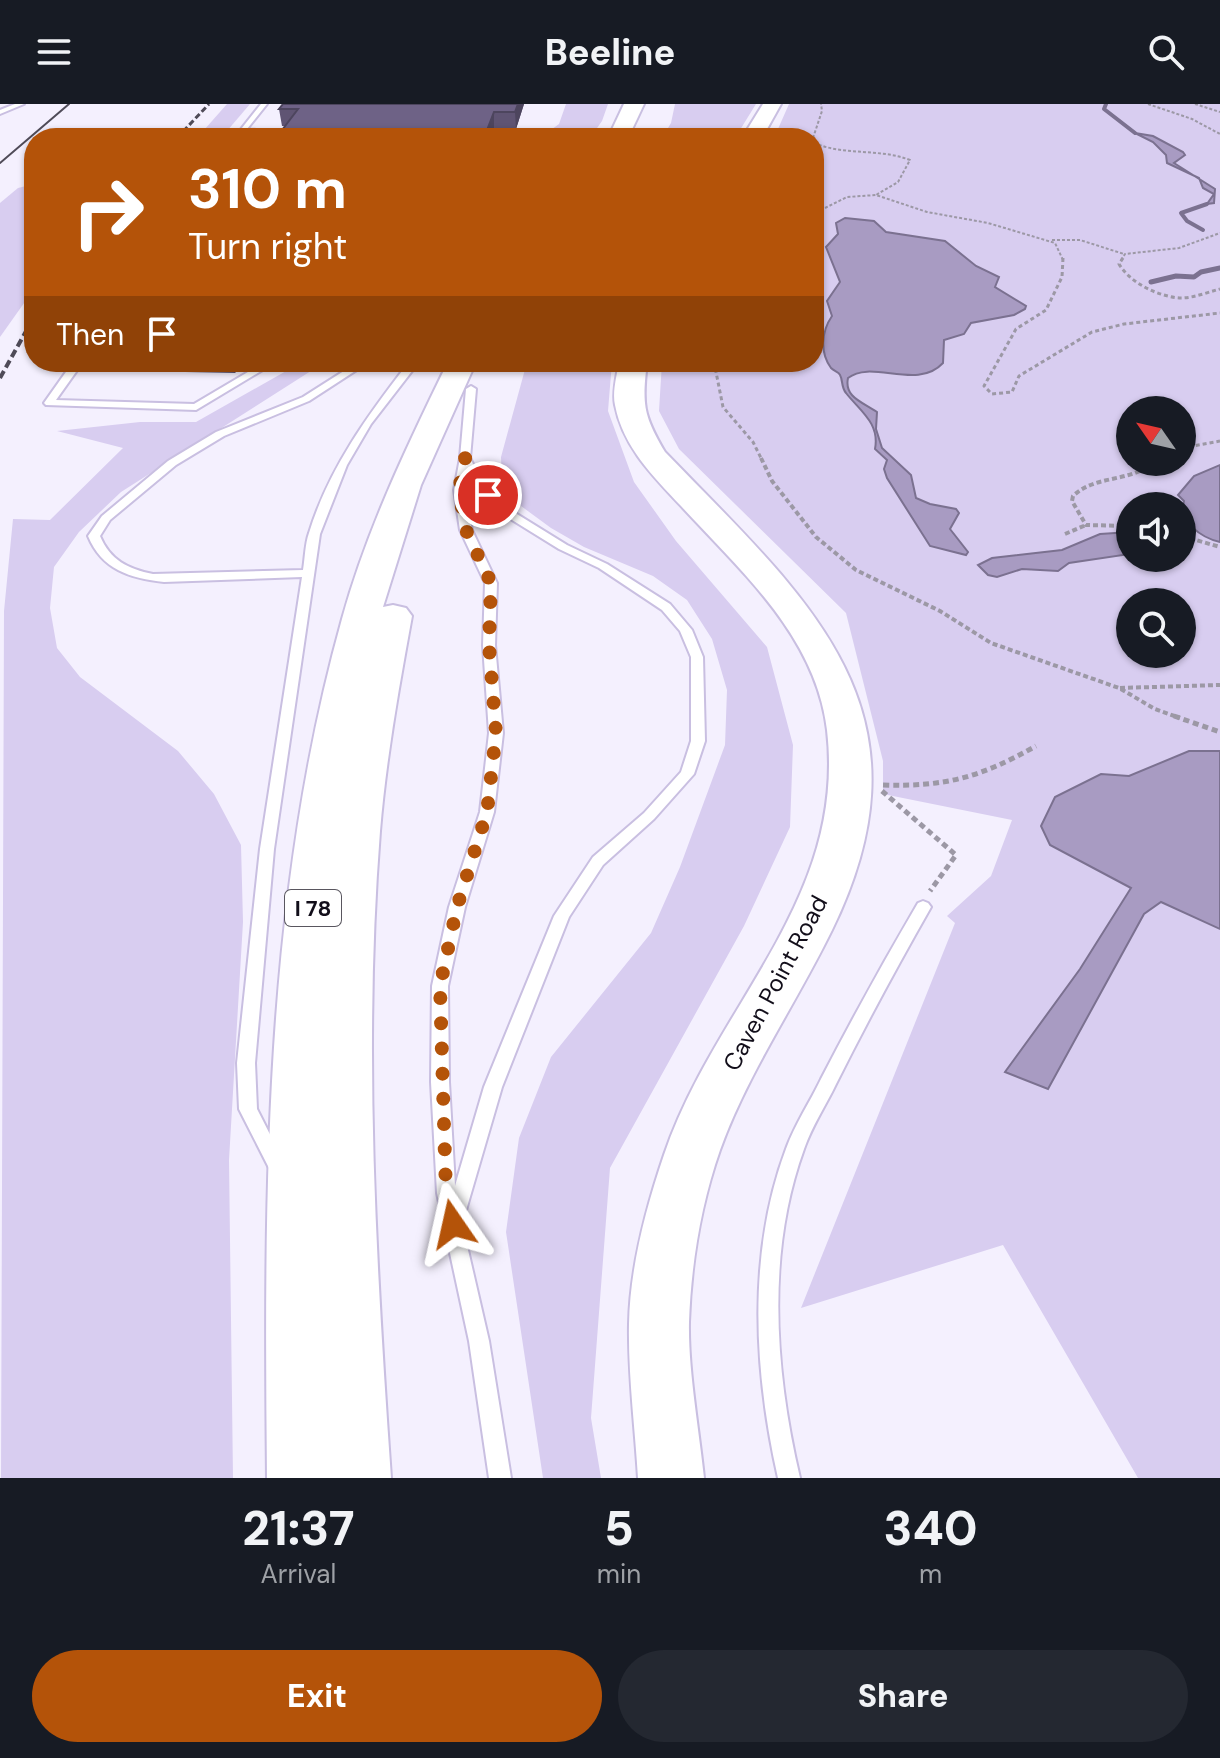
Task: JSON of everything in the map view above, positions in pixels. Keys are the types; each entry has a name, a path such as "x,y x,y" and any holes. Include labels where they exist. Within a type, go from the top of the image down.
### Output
{"highway":[{"path":"623,128 634,104"},
{"path":"639,128 650,104"},
{"name":"I 78","path":"301,1478 297,1217 303,1040 324,813 361,618 387,530 416,456 471,372"},
{"name":"I 78","path":"357,1478 344,1132 350,934 362,792 377,688 402,576 472,372"}],"street":[{"path":"758,128 772,104"},
{"name":"Caven Point Road","path":"632,372 628,401 636,428 652,457 773,584 805,626 830,672 847,728 850,784 839,857 809,929 719,1086 692,1153 670,1232 659,1323 671,1478"}],"lane":[{"path":"0,112 21,104"},
{"path":"245,128 264,104"},
{"path":"71,372 49,403 196,407 254,372"},
{"path":"309,573 164,579 142,577 116,568 98,548 94,536 106,518 172,463 220,434 306,399 348,372"},
{"path":"297,1217 268,1142 248,1109 246,1063 267,849 314,534 342,465 367,423 406,372"},
{"path":"472,372 465,458 459,490 466,530 491,583 489,645 496,733 487,812 457,907 440,986 446,1193 479,1341 500,1478"},
{"path":"453,1224 493,1087 562,916 598,861 649,816 687,774 698,741 697,657 686,630 666,607 603,566 563,547 508,513 474,477 465,458"},
{"path":"789,1478 776,1434 770,1323 773,1231 795,1150 875,989 925,900"}],"path":[{"path":"816,128 821,104"},
{"path":"1148,104 1192,119 1220,134"},
{"path":"1195,104 1220,112"},
{"path":"824,146 895,155 910,160 907,172 897,183 876,195"},
{"path":"824,208 847,197 876,195 927,212 988,223 1051,240 1080,240 1125,254 1179,248 1220,233"},
{"path":"1051,240 1065,260 1066,272 1050,294 1046,310 1016,329 984,386 987,392 1012,392 1019,376 1092,332 1124,324 1220,313"},
{"path":"1125,254 1121,257 1122,270 1165,293 1182,298 1220,289"},
{"path":"716,372 723,407 753,442 788,505 856,570 906,593 991,643 1119,688 1155,709 1220,732"},
{"path":"1196,447 1220,441"},
{"path":"1086,525 1072,501 1077,490 1116,476"},
{"path":"1065,534 1086,525 1116,526"},
{"path":"1196,540 1220,547"},
{"path":"1119,688 1220,685"},
{"path":"925,900 956,855 875,785 961,783 989,774 1036,746"}],"shaded area":[{"path":"227,104 250,104 230,128 206,128"},
{"path":"566,104 608,104 597,128 554,128 559,124"},
{"path":"675,104 756,104 741,128 668,128"},
{"path":"789,104 1220,104 1220,1478 1138,1478 1003,1245 801,1308 955,923 947,916 991,876 1012,820 883,794 883,761 846,613 679,449 659,411 661,372 824,372 824,128 778,128"},
{"path":"1135,133 1153,136 1183,152 1185,155 1174,163 1194,176 1167,163 1166,155 1153,142"},
{"path":"1199,179 1215,189 1214,203 1207,204 1214,194 1203,188"},
{"path":"24,186 24,303 0,337 0,203"},
{"path":"845,218 874,221 886,232 945,241 976,266 999,277 995,287 1026,306 1014,315 971,323 964,334 944,340 943,363 932,371 908,375 869,372 848,378 851,394 877,412 876,429 882,448 911,475 916,498 956,509 959,513 950,529 968,552 966,555 930,546 887,478 884,469 887,460 875,449 872,425 844,391 839,374 831,368 825,356 824,336 832,316 827,301 840,282 826,247 838,234 836,223"},
{"path":"284,372 309,372 121,492 79,532 54,567 50,608 57,648 80,677 178,751 214,794 241,845 243,922 229,1160 233,1478 1,1478 4,611 13,519 50,520 123,448 57,431 140,422 196,422"},
{"path":"524,372 611,372 608,411 634,482 676,541 767,647 793,745 790,827 744,926 610,1168 591,1418 601,1478 543,1478 506,1232 519,1138 551,1057 651,933 680,867 725,745 727,690 712,639 687,600 653,576 584,547 521,506 502,481 501,457"},
{"path":"1220,465 1220,542 1196,530 1196,492 1181,492 1196,475"},
{"path":"1116,533 1116,556 1069,563 1058,571 1022,569 997,577 988,575 978,565 992,558 1062,550 1100,534"},
{"path":"1189,751 1220,751 1220,929 1161,902 1144,914 1048,1089 1005,1072 1080,969 1131,888 1050,845 1041,826 1055,797 1101,774 1129,776"}],"building":[{"path":"283,104 518,104 515,112 494,112 488,128 284,128 298,109 279,109"}],"waterway":[{"path":"1106,104 1104,109 1135,133"},
{"path":"1203,230 1187,221 1181,213 1207,204"},
{"path":"1151,282 1176,276 1194,277 1201,272 1220,268"}],"tram line":[{"path":"41,128 69,104"},
{"path":"0,163 24,142"}],"railway":[{"path":"186,128 209,104"},
{"path":"0,378 24,335"}],"route":[{"path":"453,1224 446,1193 440,1082 440,986 457,907 487,812 496,733 489,645 491,583 466,530 459,490 465,458 488,495"}]}
